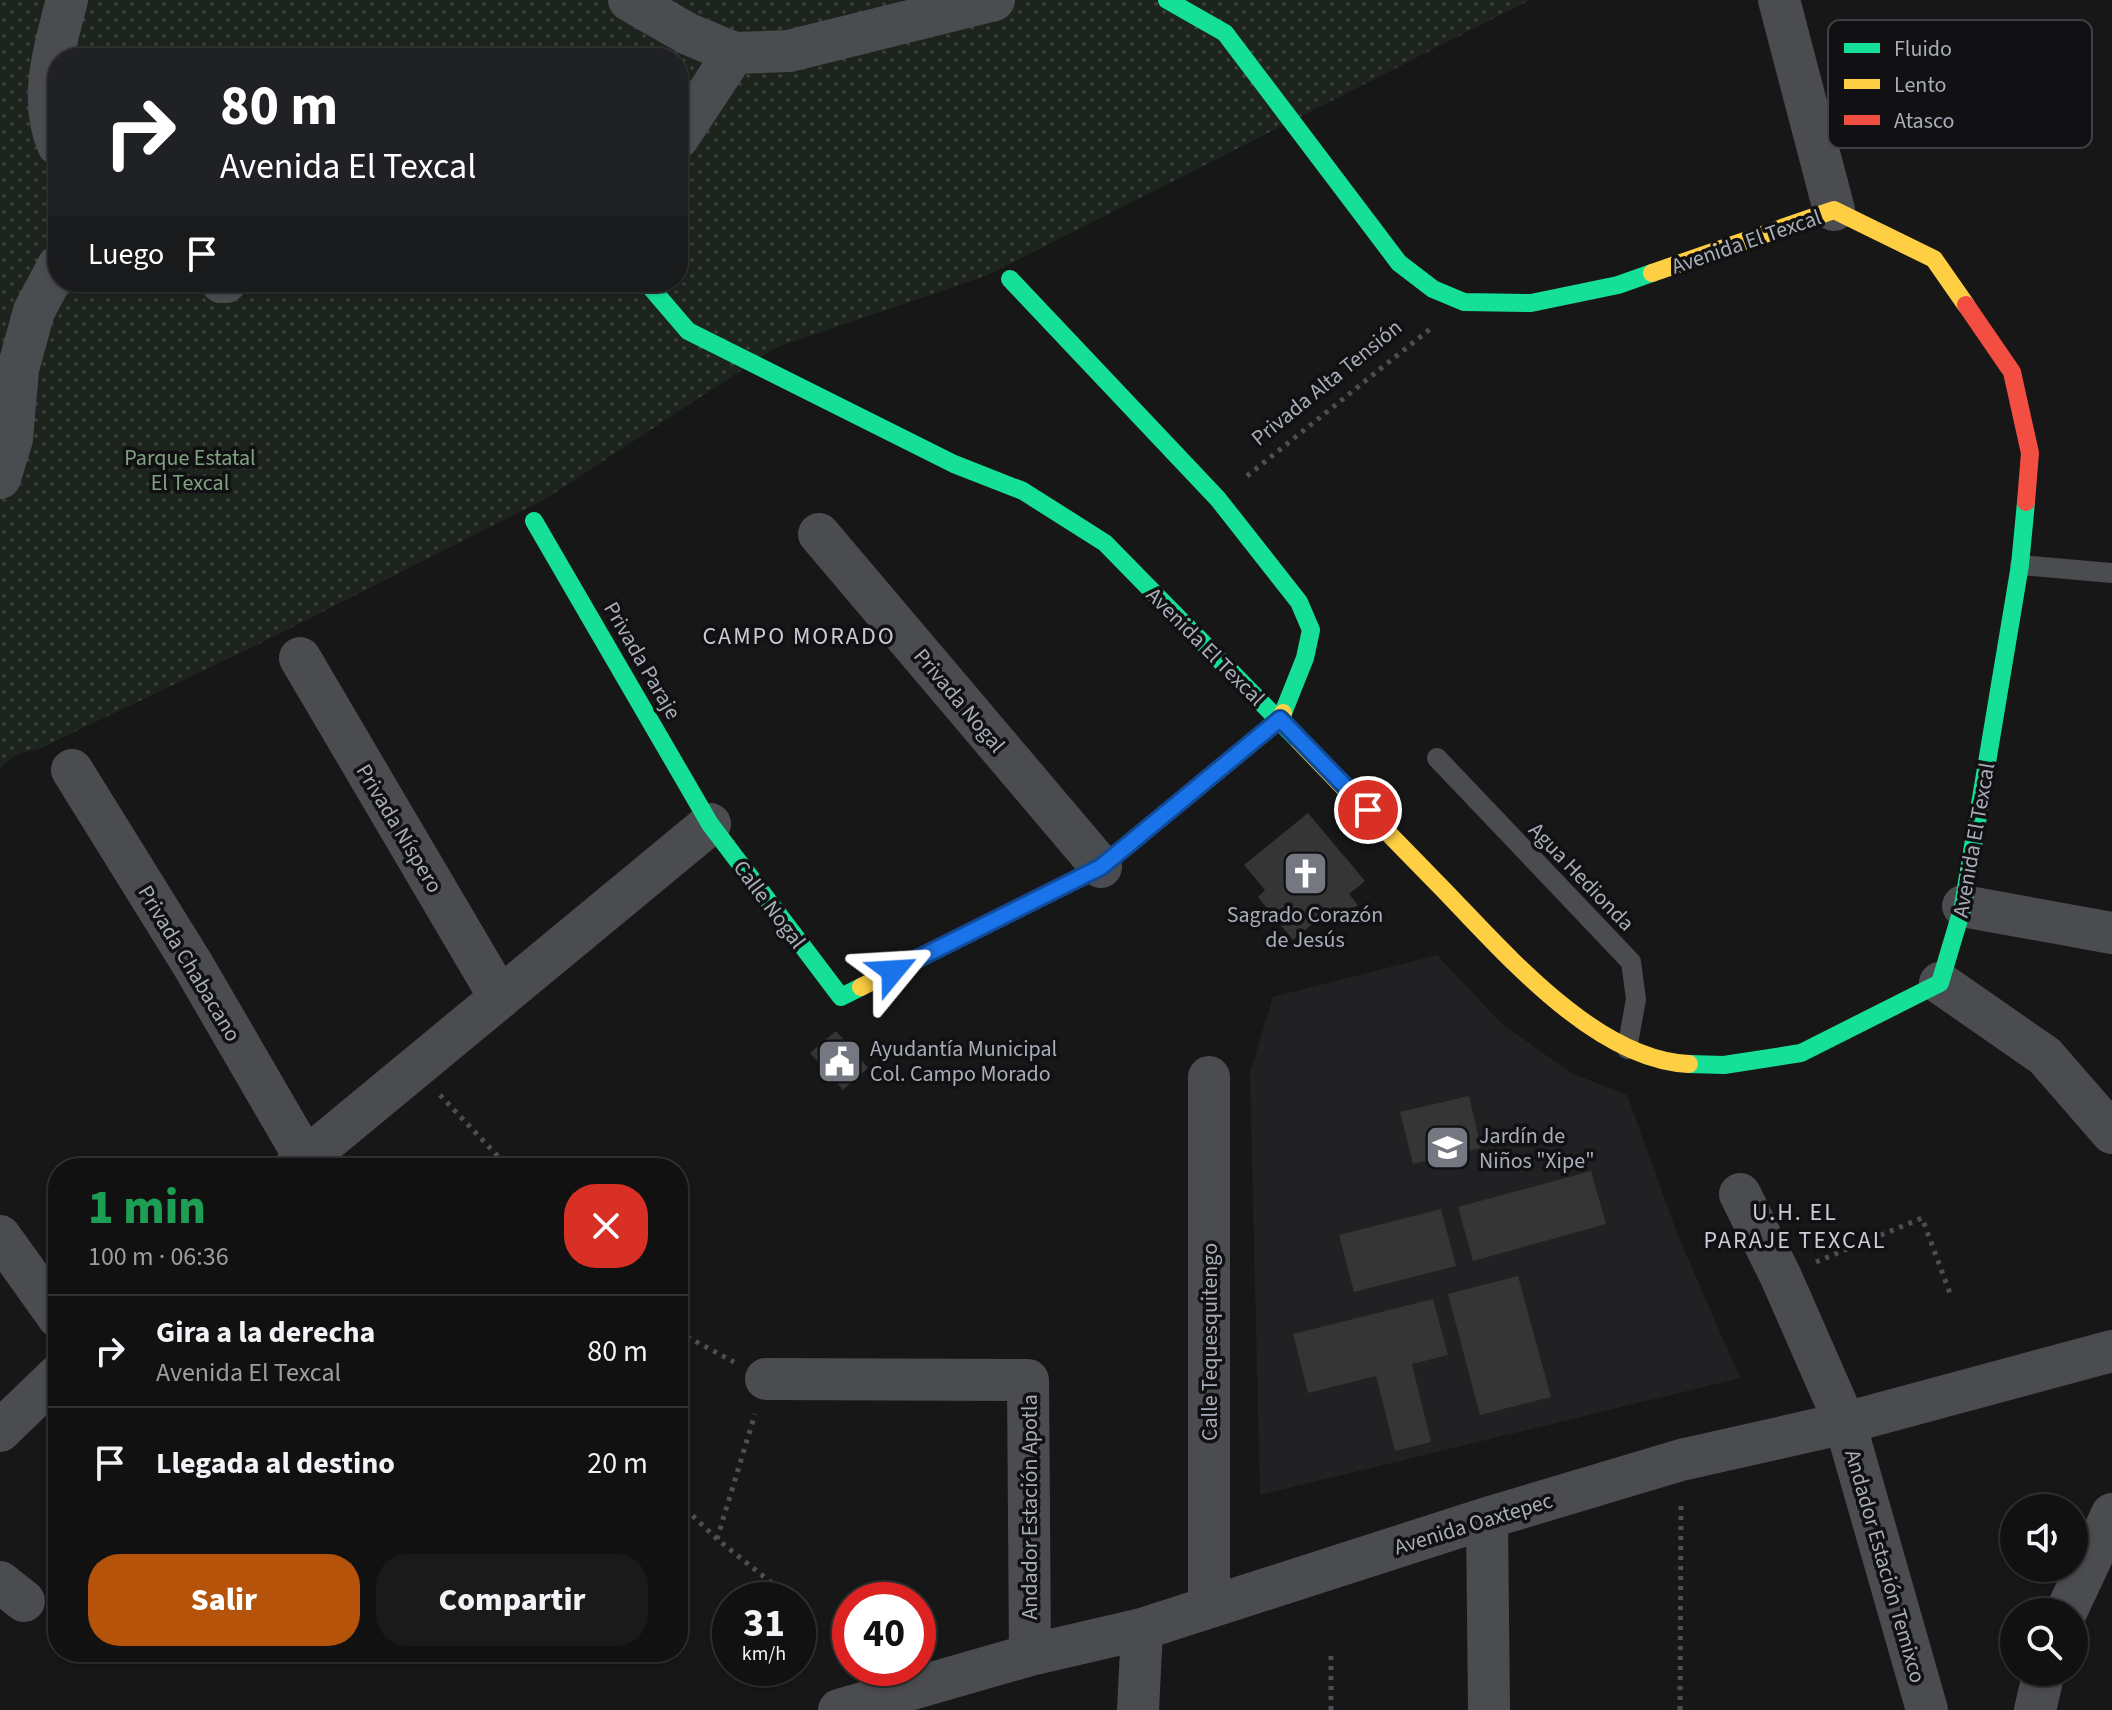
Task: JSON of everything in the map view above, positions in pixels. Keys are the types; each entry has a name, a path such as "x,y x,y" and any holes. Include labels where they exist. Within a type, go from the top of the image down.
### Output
{"street":[{"path":"54,48 67,0"},
{"path":"629,0 688,34 734,53 789,51 994,0"},
{"name":"Avenida El Texcal","path":"655,292 688,331 954,464 1023,491 1105,543 1545,993 1627,1049 1675,1063 1724,1065 1801,1053 1940,983 1963,906 2020,565 2030,453 2012,372 1934,259 1834,210 1618,285 1531,303 1464,302 1433,289 1399,263 1225,33 1167,0"},
{"path":"1779,0 1834,210"},
{"path":"688,123 734,53"},
{"path":"1010,279 1218,499 1299,602 1311,630 1305,658 1280,719"},
{"path":"0,478 12,439 18,369 34,311 48,285"},
{"name":"Privada Paraje","path":"534,521 710,824"},
{"name":"Privada Nogal","path":"819,534 1101,867"},
{"name":"Privada Níspero","path":"300,658 500,998"},
{"name":"Calle Nogal","path":"710,824 841,997 1101,867 1280,719"},
{"name":"Privada Chabacano","path":"72,770 193,965 297,1158"},
{"path":"306,1158 710,824"},
{"path":"1963,906 2112,933"},
{"path":"1940,983 2045,1056 2112,1133"},
{"name":"Calle Tequesquitengo","path":"1209,1077 1209,1607"},
{"name":"Andador Estación Temixco","path":"1740,1194 1781,1277 1845,1423 1927,1710"},
{"path":"0,1236 48,1303"},
{"name":"Avenida Oaxtepec","path":"839,1710 1030,1655 1142,1629 1487,1518 1681,1460 1845,1423 2112,1351"},
{"name":"Andador Estación Apotla","path":"766,1379 1028,1380 1030,1655"},
{"path":"0,1431 48,1385"},
{"path":"1487,1518 1489,1710"},
{"path":"2073,1598 2108,1533"},
{"path":"1138,1710 1142,1629"},
{"path":"2035,1710 2041,1686"}],"lane":[{"path":"2020,565 2112,573"},
{"name":"Agua Hedionda","path":"1437,758 1631,962 1636,999 1627,1049"}],"path":[{"name":"Privada Alta Tensión","path":"1218,499 1464,302"},
{"path":"415,1068 500,1158"},
{"path":"1781,1277 1922,1218 1951,1296"},
{"path":"688,1337 766,1379 717,1539"},
{"path":"1680,1710 1681,1460"},
{"path":"688,1511 771,1582"},
{"path":"1331,1654 1331,1710"}],"shaded area":[{"path":"1437,955 1502,1024 1571,1073 1627,1095 1677,1233 1740,1378 1260,1495 1250,1072 1273,997"}],"green space":[{"name":"Parque Estatal El Texcal","path":"0,0 1530,0 988,275 775,348 547,498 269,639 41,748 16,755 0,768"}],"building":[{"name":"Sagrado Corazón de Jesús","path":"1308,813 1365,881 1349,894 1358,905 1342,918 1333,907 1293,940 1258,897 1265,890 1244,865"},
{"name":"Ayudantía Municipal Col. Campo Morado","path":"836,1031 868,1068 843,1090 810,1053"},
{"path":"1469,1096 1481,1148 1413,1164 1400,1112"},
{"path":"1591,1171 1606,1224 1473,1261 1458,1207"},
{"path":"1441,1209 1456,1266 1354,1292 1339,1235"},
{"path":"1518,1276 1551,1397 1480,1415 1448,1294"},
{"path":"1433,1299 1448,1355 1412,1364 1431,1442 1395,1451 1376,1376 1308,1393 1293,1334"}],"traffic: fast":[{"path":"1167,0 1225,33 1399,263 1433,289 1464,302 1531,303 1618,285 1652,273"},
{"path":"1010,279 1218,499 1299,602 1311,630 1305,658 1283,713"},
{"path":"655,292 688,331 954,464 1023,491 1105,543 1299,741"},
{"path":"1689,1064 1724,1065 1801,1053 1940,983 1963,906 2020,565 2026,502"},
{"path":"534,521 710,824 841,997 861,987"}],"traffic: slow":[{"path":"1652,273 1834,210 1934,259 1966,305"},
{"path":"861,987 1101,867 1280,719 1283,713"},
{"path":"1299,741 1518,967 1550,996 1583,1022 1618,1043 1653,1058 1689,1064"}],"traffic: jam":[{"path":"1966,305 2012,372 2030,453 2026,502"}],"place":[{"name":"Sagrado Corazón de Jesús","path":"1305,873"},
{"name":"Ayudantía Municipal Col. Campo Morado","path":"839,1061"},
{"name":"Jardín de Niños \"Xipe\"","path":"1448,1148"}],"district":[{"name":"CAMPO MORADO","path":"799,636"},
{"name":"U.H. EL PARAJE TEXCAL","path":"1795,1226"}],"route":[{"path":"893,971 1101,867 1280,719 1368,810"}]}
